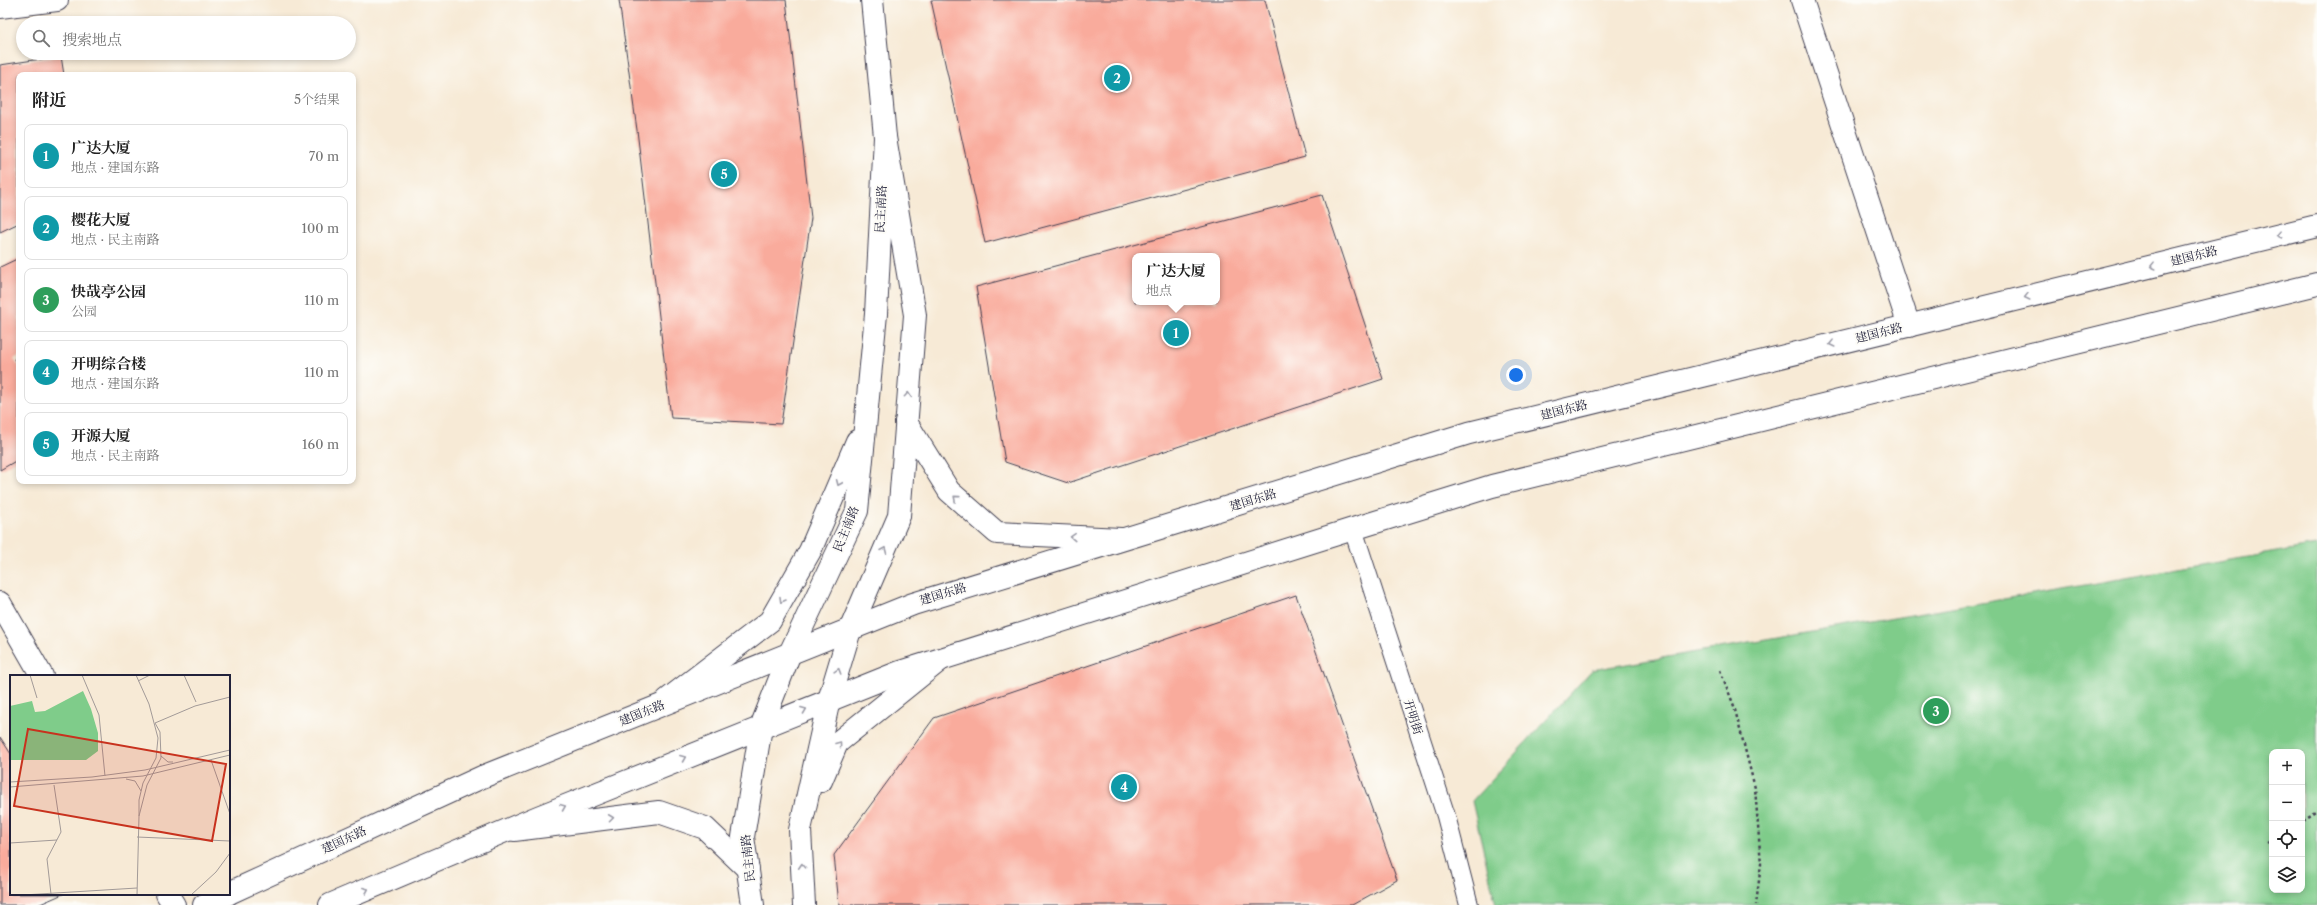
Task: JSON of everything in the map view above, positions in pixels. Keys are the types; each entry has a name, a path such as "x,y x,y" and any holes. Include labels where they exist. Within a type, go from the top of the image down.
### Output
{"main road":[{"path":"0,7 57,0"},
{"name":"民主南路","path":"804,905 800,830 829,700 850,630 898,516 915,315 885,137 872,0"},
{"path":"1802,0 1909,326"},
{"name":"民主南路","path":"753,905 743,836 761,726 790,653 857,511 876,314 885,137"},
{"name":"建国东路","path":"230,893 482,777 913,604 1469,433 2317,226"},
{"path":"330,905 761,726 900,672 1492,486 2317,284"},
{"path":"658,706 770,621 810,551 865,422"},
{"path":"906,422 949,491 997,533 1126,539"},
{"path":"0,603 41,675"},
{"path":"800,830 837,743 940,659"},
{"path":"503,832 659,812 705,828 748,869"},
{"path":"168,895 174,905"},
{"name":"建国东路","path":"204,905 226,895"}],"lane":[{"name":"开明街","path":"1353,530 1446,816 1469,905"}],"path":[{"path":"1720,670 1734,706 1755,788 1761,864 1756,905"},
{"path":"2305,818 2317,811"}],"green space":[{"path":"2317,545 2317,905 1496,905 1472,801 1592,670"}],"building":[{"path":"619,0 786,0 811,218 781,424 671,418 637,130"},
{"path":"931,0 1265,0 1305,157 985,243"},
{"path":"34,60 62,60 64,72 16,72 16,224 0,232 0,65"},
{"path":"1322,195 1383,379 1068,483 1005,462 976,287"},
{"path":"16,259 16,358 14,359 16,362 16,461 0,470 0,267"},
{"path":"1296,595 1397,880 1352,905 839,905 834,855 934,718"},
{"path":"0,737 10,752 10,895 61,895 38,905 0,905"}],"place":[{"name":"樱花大厦","path":"1117,78"},
{"name":"开源大厦","path":"724,174"},
{"name":"广达大厦","path":"1176,333"},
{"name":"快哉亭公园","path":"1936,711"},
{"name":"开明综合楼","path":"1124,787"}]}
